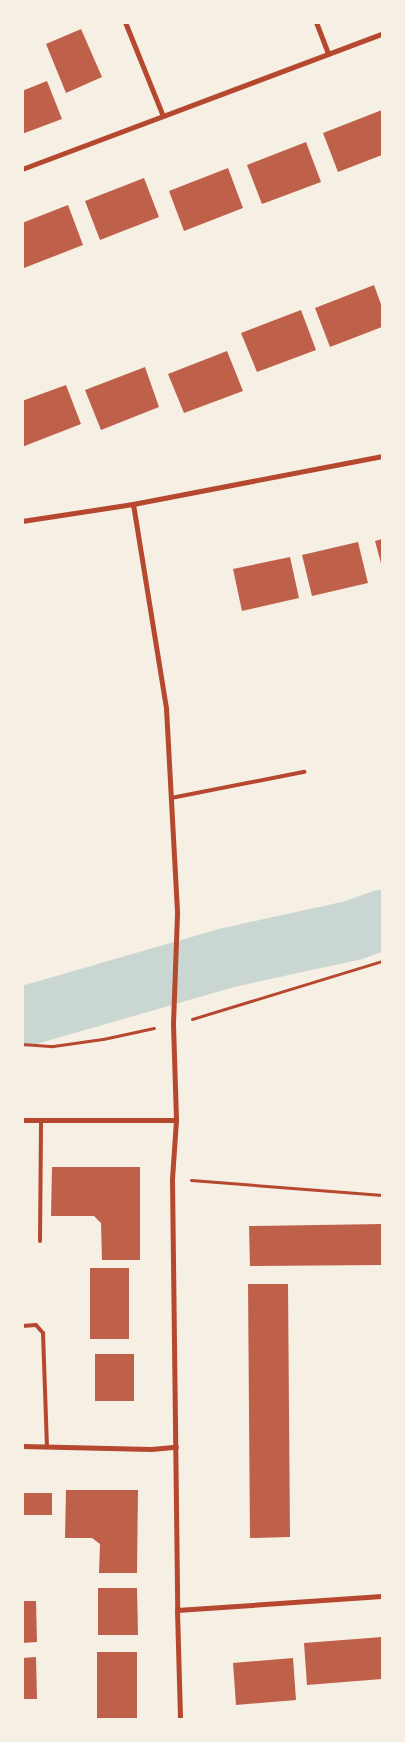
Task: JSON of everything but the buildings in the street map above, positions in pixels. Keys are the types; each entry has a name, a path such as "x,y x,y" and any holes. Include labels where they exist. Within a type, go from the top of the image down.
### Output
{"street":[{"path":"125,22 163,116"},
{"path":"316,22 328,54"},
{"path":"22,169 382,34"},
{"path":"22,521 133,504 382,456"},
{"path":"133,504 166,708 177,914 172,1024 176,1120 172,1179 180,1720"},
{"path":"22,1120 176,1120"},
{"path":"22,1446 151,1449 176,1447"},
{"path":"177,1610 382,1596"}],"lane":[{"path":"171,798 304,772"},
{"path":"40,1241 41,1120"},
{"path":"22,1326 36,1326 43,1333 47,1446"}],"path":[{"path":"22,1044 53,1046 103,1039 172,1024 382,961"},
{"path":"172,1179 382,1195"}],"waterway":[{"path":"22,1017 226,958 354,930 382,920"}]}
